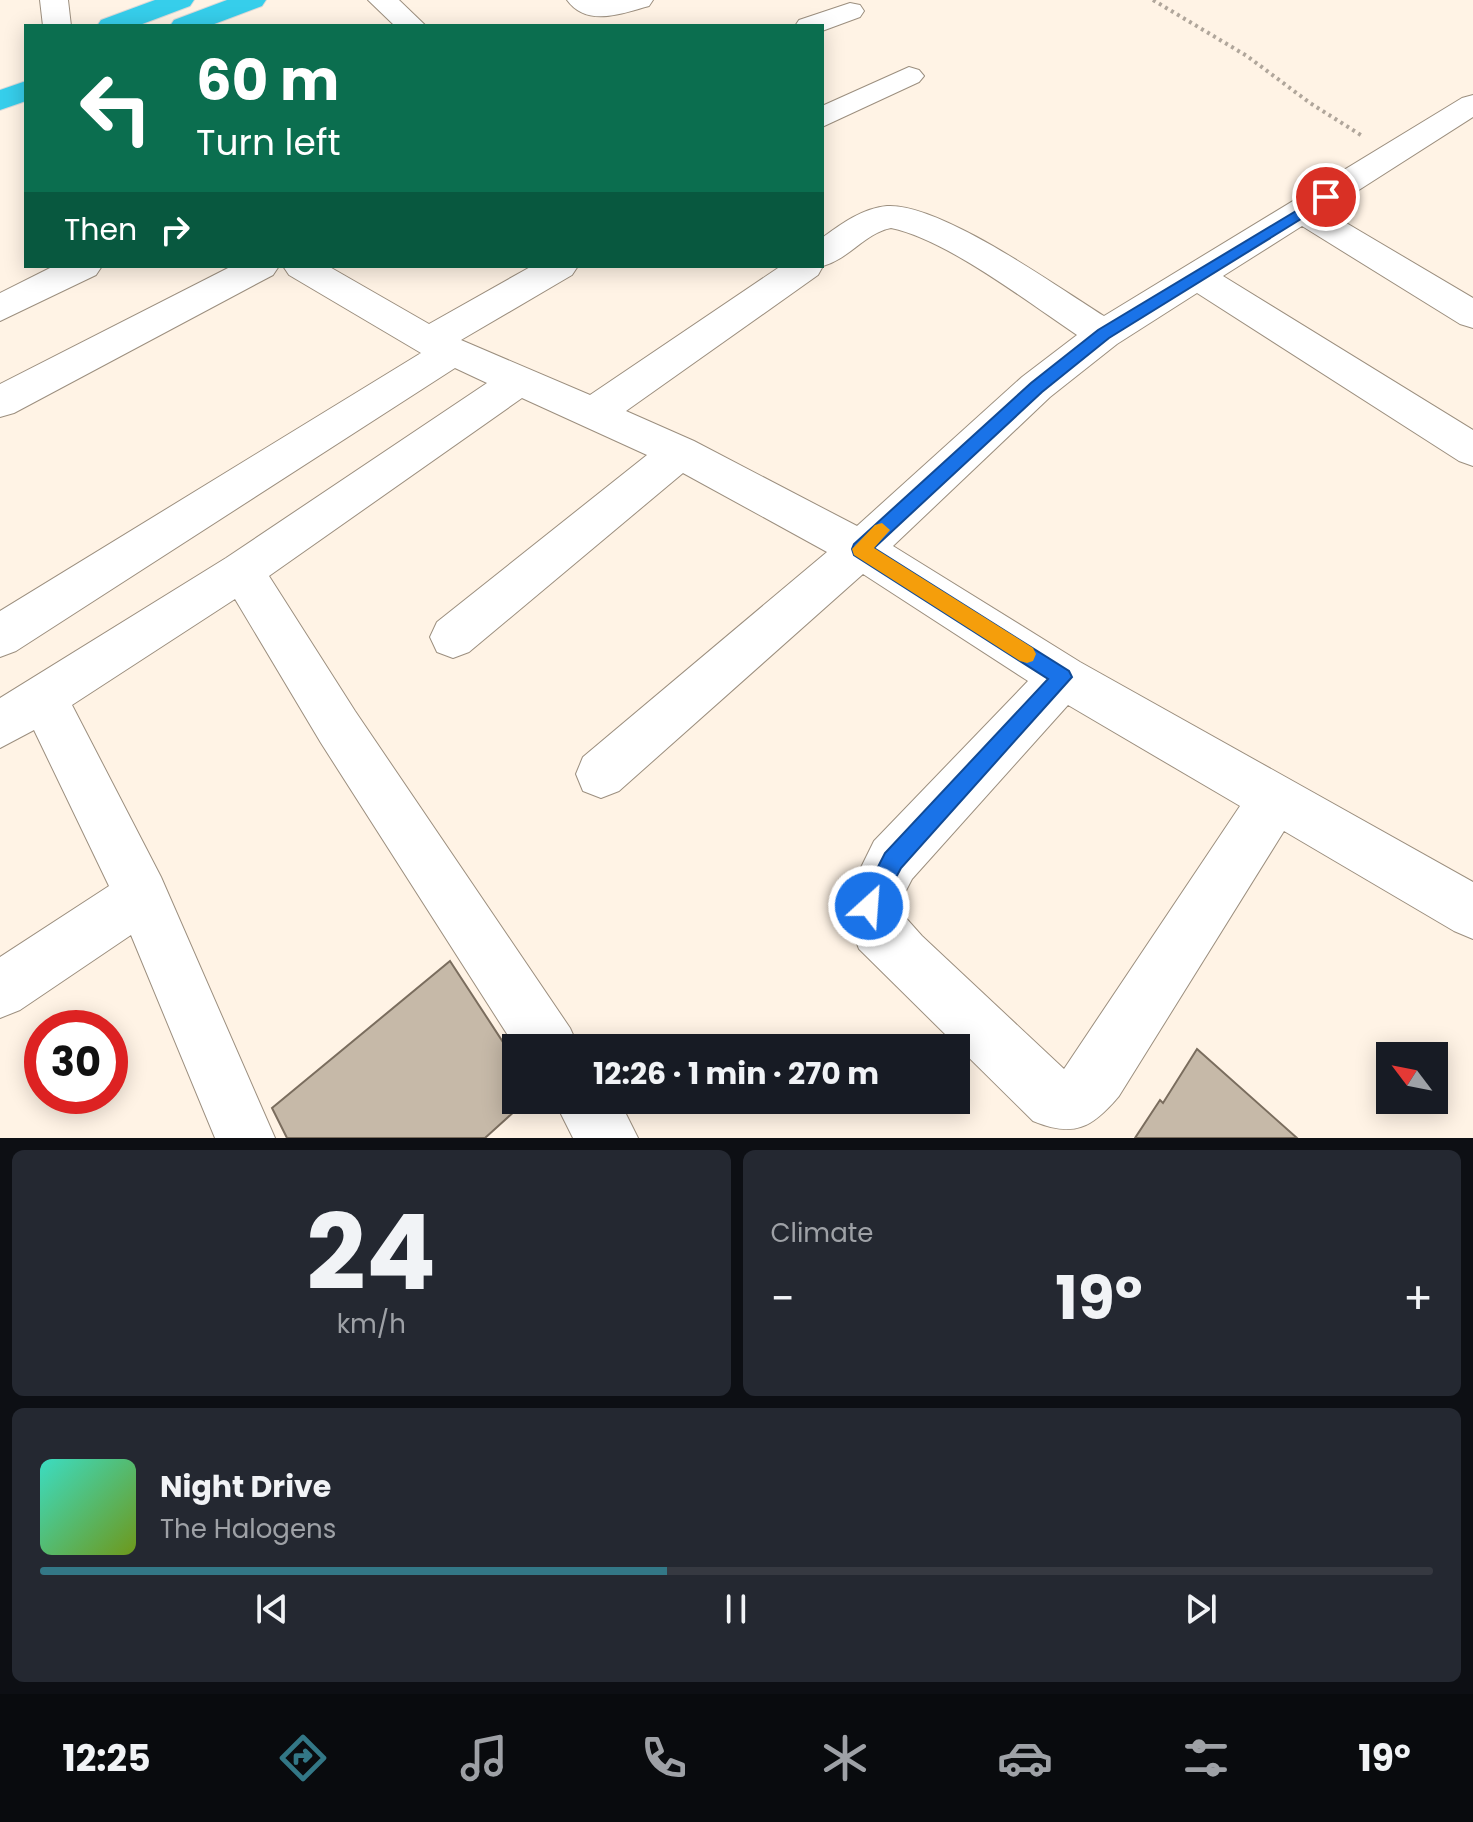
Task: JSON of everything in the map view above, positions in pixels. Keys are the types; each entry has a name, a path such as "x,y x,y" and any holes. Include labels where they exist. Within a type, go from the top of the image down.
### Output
{"highway":[{"path":"116,24 180,0"},
{"path":"189,24 252,0"},
{"path":"0,101 24,91"}],"street":[{"path":"54,0 57,24"},
{"path":"581,0 604,10 639,0"},
{"path":"814,24 850,11"},
{"path":"377,24 398,14"},
{"path":"824,117 909,76"},
{"path":"601,774 861,549 1036,387 1104,334 1473,104"},
{"path":"1303,212 1473,315"},
{"path":"824,254 887,216 907,218 937,231 1104,334"},
{"path":"0,308 80,268"},
{"path":"0,402 257,268"},
{"path":"304,268 441,346 680,452 861,549 1063,677 1473,912"},
{"path":"0,636 557,268"},
{"path":"594,413 803,268"},
{"path":"1443,297 1473,273"},
{"path":"1198,277 1473,450"},
{"path":"245,1138 142,896 22,711 242,571 520,380"},
{"path":"453,637 680,452"},
{"path":"242,571 338,727 541,1034"},
{"path":"1063,677 893,860 869,906 878,930 902,956 1054,1100 1078,1099 1098,1075 1274,800"},
{"path":"0,990 142,896"},
{"path":"593,1114 608,1138"}],"path":[{"path":"1153,0 1247,56 1310,103 1392,155"}],"building":[{"path":"450,961 502,1041 502,1114 512,1114 485,1138 287,1138 272,1108"},
{"path":"1197,1049 1297,1138 1135,1138 1160,1100 1163,1103"}],"slow traffic":[{"path":"882,530 861,549 1027,654"}],"route":[{"path":"869,906 893,860 1063,677 861,549 1036,387 1104,334 1326,197"}]}
